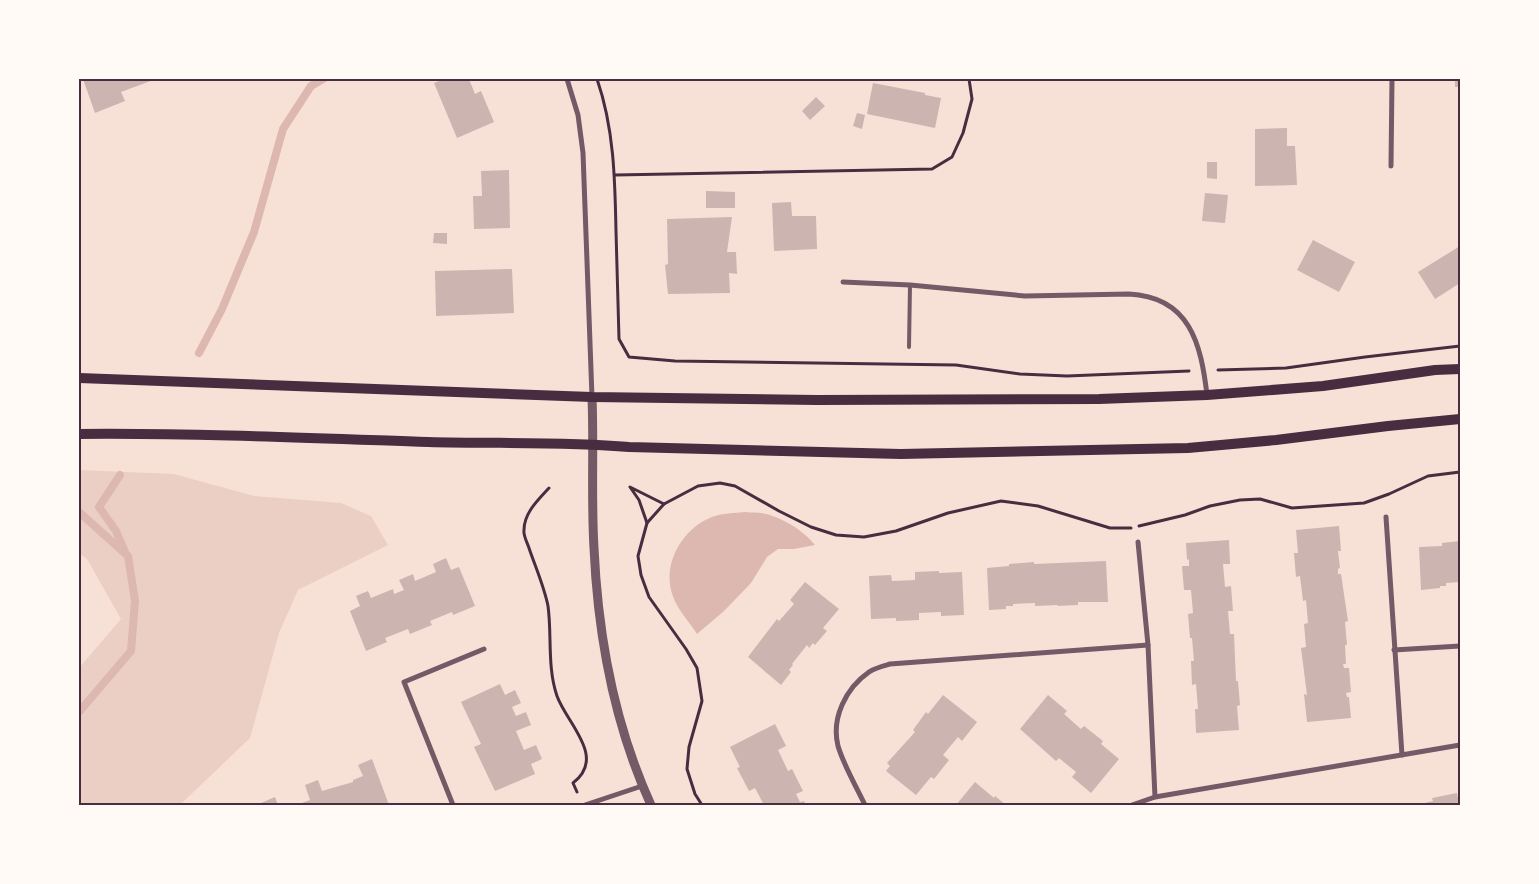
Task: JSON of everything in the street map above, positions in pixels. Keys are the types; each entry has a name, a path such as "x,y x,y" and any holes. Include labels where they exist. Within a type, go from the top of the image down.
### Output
{"main road":[{"path":"79,378 592,397 817,400 1098,399 1207,395 1323,386 1435,370 1460,369"},
{"path":"79,434 145,433 901,454 1188,448 1460,419"}],"street":[{"path":"567,79 578,115 583,152 592,397 594,547 598,611 608,674 624,736 651,805"},
{"path":"1391,166 1392,79"},
{"path":"843,282 910,285 1025,296 1129,294 1145,296 1172,308 1191,329 1198,343 1207,395"},
{"path":"1386,517 1402,754"},
{"path":"1138,542 1148,645 1155,797"},
{"path":"865,805 838,745 837,724 842,703 854,685 870,672 890,664 1148,645"},
{"path":"1394,650 1460,646"},
{"path":"453,805 404,682 484,649"},
{"path":"1132,805 1155,797 1460,744"},
{"path":"584,805 642,786"}],"lane":[{"path":"909,347 910,285"}],"path":[{"path":"597,79 604,99 612,142 615,175 619,339 629,357 675,361 956,365 1020,374 1066,376 1286,368 1460,346"},
{"path":"615,175 932,169 952,157 963,133 972,99 969,79"},
{"path":"702,805 695,794 688,769 689,747 702,701 696,668 686,648 649,597 641,575 638,556 647,523 664,504 698,486 720,483 735,486 778,511 812,527 836,535 864,537 896,531 956,511 1001,501 1038,506 1110,528 1132,528 1185,515 1210,506 1240,500 1260,499 1292,508 1364,503 1390,494 1428,476 1460,472"},
{"path":"647,523 639,500 630,487 664,504"},
{"path":"549,488 526,517 523,531 548,605 550,652 557,697 578,733 586,753 586,767 581,777 573,783 580,798"}],"shaded area":[{"path":"79,470 174,474 254,496 341,503 371,516 388,545 298,590 279,633 250,738 180,805 79,805 79,668 121,619 87,559 79,553"},
{"path":"746,512 763,513 773,516 799,530 815,545 794,549 778,549 767,557 751,583 724,611 697,634 676,603 670,587 670,574 676,550 691,530 712,517"}],"building":[{"path":"83,79 156,79 121,92 125,101 95,113"},
{"path":"444,79 469,79 475,94 481,91 494,122 457,138 434,83"},
{"path":"1455,79 1460,79 1460,87 1455,87"},
{"path":"873,83 941,98 935,128 867,114"},
{"path":"816,97 825,106 810,120 802,111"},
{"path":"857,113 865,115 862,129 853,126"},
{"path":"1287,128 1287,146 1295,146 1297,185 1255,186 1255,129"},
{"path":"1207,162 1217,162 1217,179 1207,178"},
{"path":"509,170 510,228 474,229 473,196 482,196 481,171"},
{"path":"706,191 735,192 735,208 706,208"},
{"path":"1205,193 1228,195 1225,223 1202,221"},
{"path":"791,202 792,216 816,216 817,249 774,251 772,203"},
{"path":"732,217 727,252 736,252 737,274 729,273 730,293 668,294 665,265 668,264 667,219"},
{"path":"434,233 447,233 447,244 433,243"},
{"path":"1313,240 1355,262 1339,292 1297,270"},
{"path":"1460,246 1460,283 1435,299 1418,272"},
{"path":"512,269 514,313 436,316 435,271"},
{"path":"1339,526 1341,551 1338,551 1340,568 1338,569 1338,574 1341,574 1348,621 1345,622 1346,664 1343,664 1344,668 1349,668 1351,692 1346,693 1347,697 1349,697 1351,718 1307,722 1304,694 1307,695 1301,648 1306,647 1304,624 1308,623 1306,600 1303,601 1300,576 1296,577 1294,553 1298,553 1296,530"},
{"path":"1229,540 1230,564 1223,564 1225,587 1231,586 1233,611 1228,611 1230,634 1234,634 1236,681 1238,681 1240,705 1237,706 1239,730 1196,733 1195,709 1198,709 1196,684 1192,685 1191,661 1194,661 1188,614 1193,613 1191,590 1184,590 1182,566 1189,566 1186,543"},
{"path":"1460,541 1460,582 1446,583 1446,586 1440,586 1440,588 1421,590 1419,547 1442,546 1442,543"},
{"path":"446,558 451,570 459,567 475,606 453,615 452,612 430,621 432,625 410,634 408,629 385,638 387,642 366,651 350,611 360,606 356,596 368,591 371,598 393,589 394,594 404,590 399,580 413,574 415,581 436,572 433,564"},
{"path":"1106,561 1108,602 1078,602 1078,605 1057,606 1035,606 1035,603 1013,604 1013,606 1006,606 1006,609 989,610 987,568 1034,562 1034,564"},
{"path":"939,571 939,573 962,572 964,615 941,616 941,612 919,613 919,620 896,621 896,618 871,619 869,576 891,575 892,581 915,580 915,572"},
{"path":"805,582 839,609 823,628 827,631 815,645 813,643 809,648 807,645 792,664 789,670 791,672 781,685 748,657 777,619 779,621 794,604 790,600"},
{"path":"500,684 505,695 515,690 521,703 512,707 516,716 526,712 531,725 516,731 524,750 536,745 542,759 531,764 535,774 495,791 474,747 481,744 461,702"},
{"path":"943,695 977,722 962,741 958,737 943,755 949,760 934,779 931,777 916,795 886,771 890,766 887,763 915,732 913,730 926,712 928,714"},
{"path":"1048,695 1067,711 1064,714 1081,729 1084,726 1103,741 1101,744 1119,759 1091,793 1072,777 1076,772 1059,758 1056,761 1020,729"},
{"path":"775,724 786,746 778,750 788,771 792,769 803,791 796,794 800,802 804,801 806,805 764,805 755,788 749,791 737,768 740,767 730,747"},
{"path":"372,759 389,805 296,805 310,800 305,785 318,780 322,791 353,782 353,780 363,776 358,765"},
{"path":"975,782 994,798 995,796 1006,805 956,805"},
{"path":"1457,793 1458,798 1460,797 1460,805 1416,805 1433,801 1432,798"},
{"path":"275,797 278,805 262,805 261,803"}],"waterway":[{"path":"199,353 222,309 254,232 283,129 311,86 323,79"},
{"path":"120,475 99,507 116,531 125,552"},
{"path":"79,512 128,556 135,601 131,651 79,712"}]}
